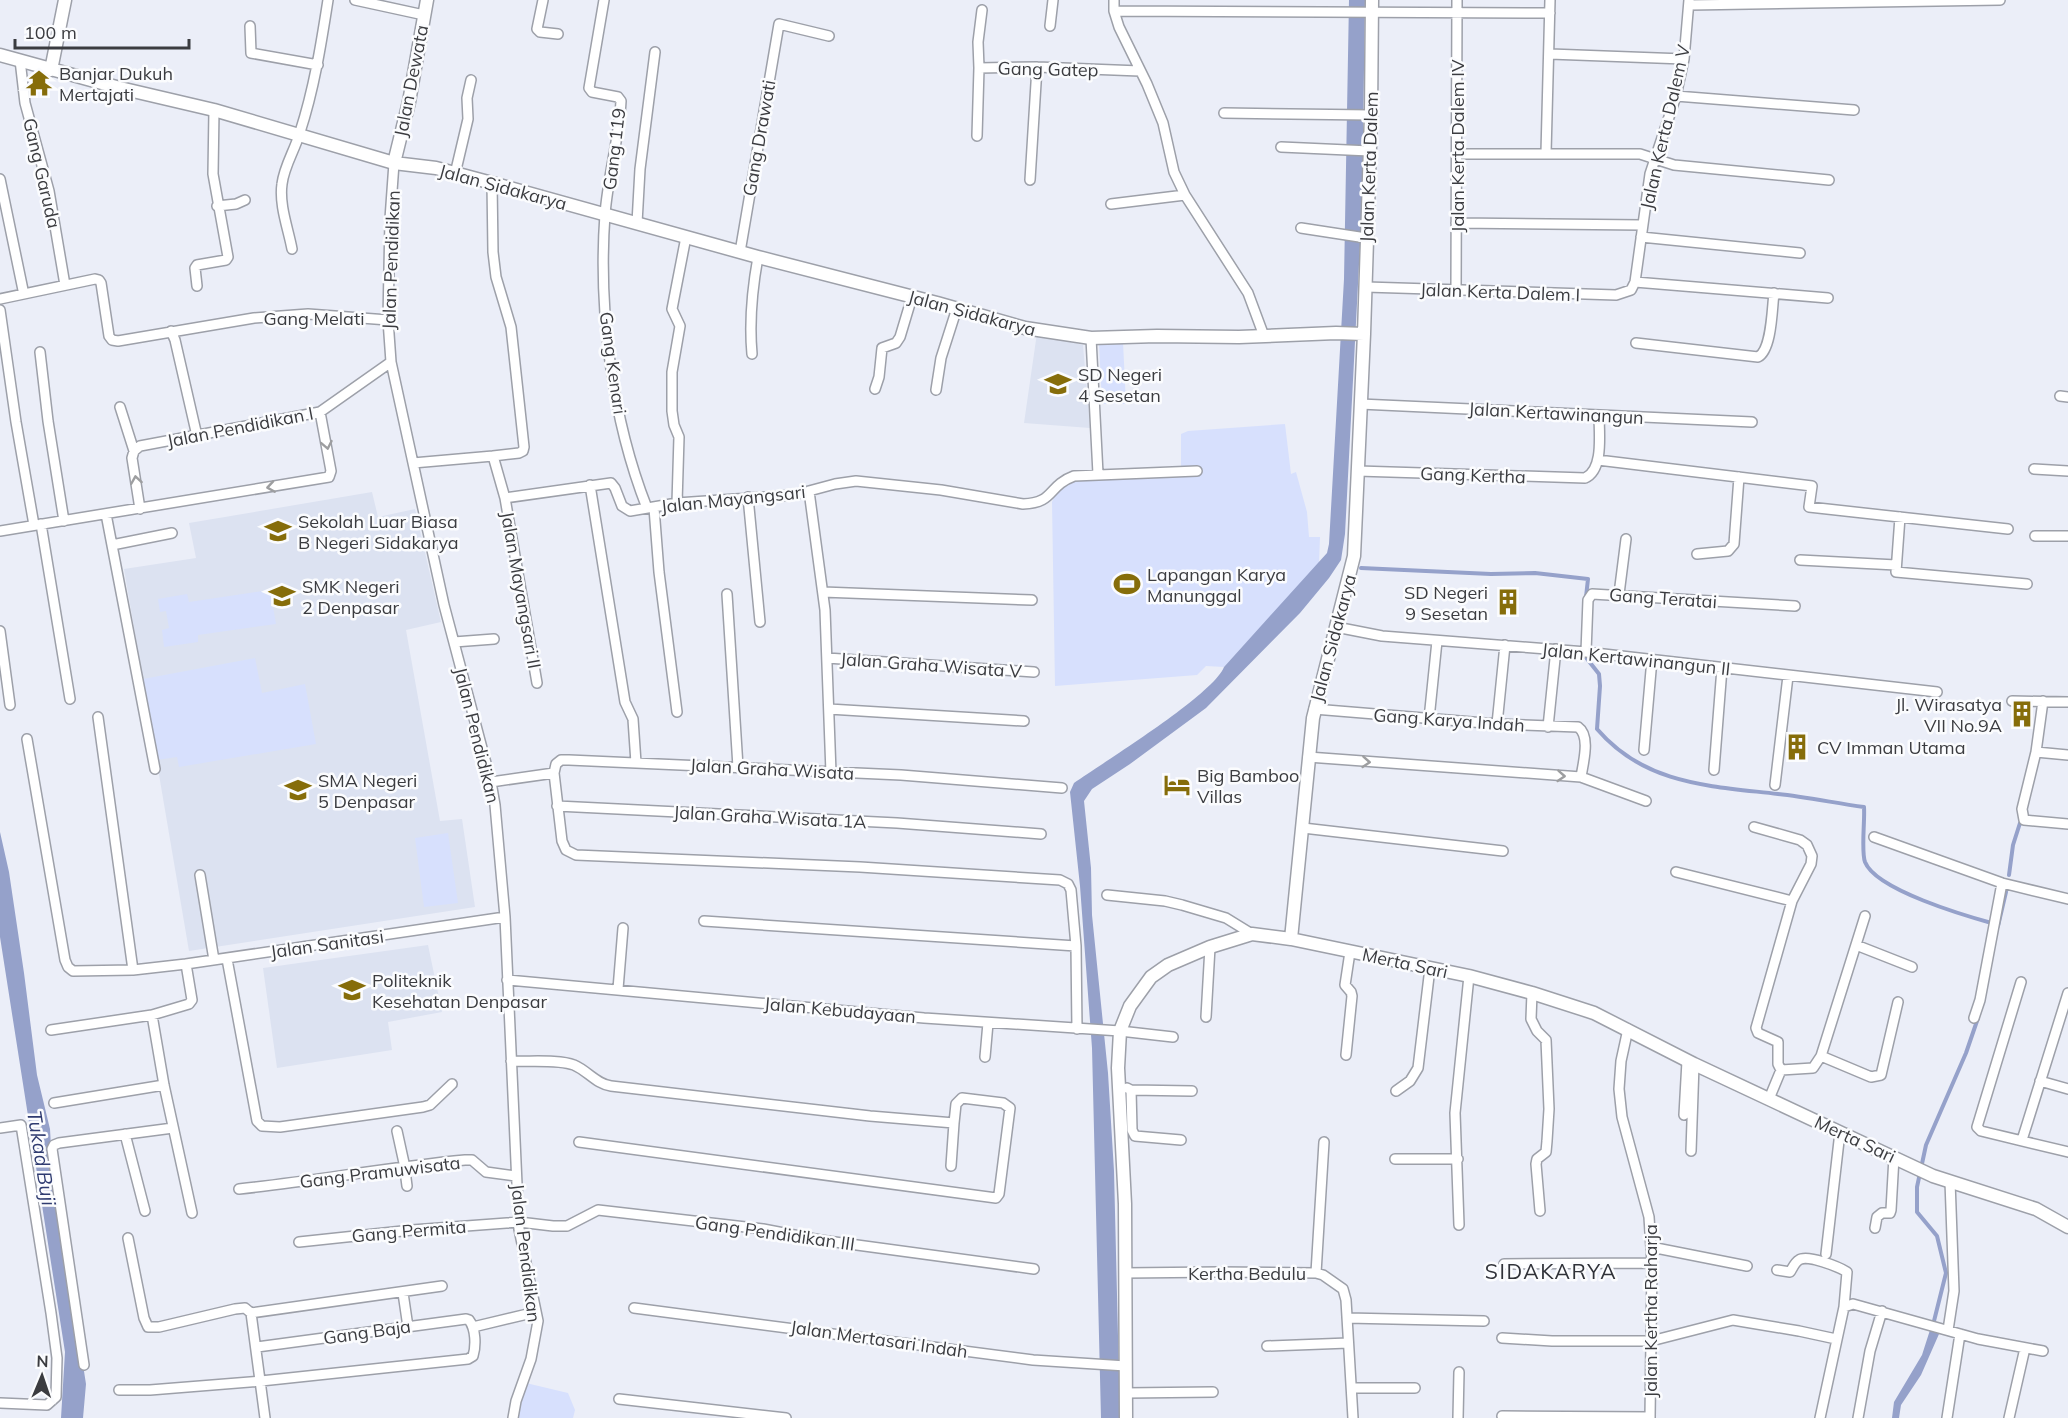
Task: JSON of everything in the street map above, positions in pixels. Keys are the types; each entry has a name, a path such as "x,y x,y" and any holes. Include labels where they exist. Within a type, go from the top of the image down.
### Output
{"street":[{"path":"51,70 65,0"},
{"path":"292,249 282,203 281,185 300,134 318,65 328,0"},
{"path":"355,0 424,15"},
{"name":"Jalan Dewata","path":"394,163 409,102 427,0"},
{"path":"543,0 537,29 540,32 558,34"},
{"name":"Gang 119","path":"604,0 589,88 590,91 618,97 621,101 605,214"},
{"path":"1050,26 1053,0"},
{"path":"1114,0 1114,11 1119,27 1163,123 1174,172 1185,195 1248,293 1264,336"},
{"name":"Jalan Kerta Dalem IV","path":"1456,291 1457,154 1454,14 1457,0"},
{"path":"1546,153 1550,0"},
{"path":"1690,2 2000,0"},
{"name":"Jalan Kerta Dalem V","path":"1633,286 1650,174 1676,96 1684,59 1690,2"},
{"path":"1114,11 1344,14 1370,8 1454,14 1550,13"},
{"name":"Jalan Kerta Dalem","path":"1361,334 1366,287 1364,238 1370,8"},
{"name":"Gang Gatep","path":"982,10 978,48 979,68 1037,67 1140,71"},
{"name":"Gang Drawati","path":"740,252 779,24 829,36"},
{"path":"250,26 251,53 318,65"},
{"path":"637,223 640,170 655,52"},
{"path":"1550,54 1684,59"},
{"name":"Jalan Sidakarya","path":"0,55 51,70 214,110 394,163 436,168 1026,328 1091,338 1361,334 1354,556 1314,709 1308,757 1304,828 1291,939"},
{"name":"Gang Garuda","path":"20,60 25,103 49,191 65,285"},
{"path":"1030,180 1037,67"},
{"path":"977,136 979,68"},
{"path":"455,174 468,119 467,98 471,80"},
{"path":"1676,96 1854,110"},
{"path":"197,286 195,268 197,265 226,260 228,257 217,206 212,155 214,110"},
{"path":"1224,113 1368,115"},
{"path":"1281,147 1368,151"},
{"path":"1457,154 1640,154 1674,165 1829,180"},
{"name":"Jalan Pendidikan","path":"394,163 390,219 388,320 391,362 454,642 495,805 505,917 519,1222 538,1321 531,1359 516,1401 513,1418"},
{"path":"0,179 23,290"},
{"path":"413,463 523,451 511,327 495,269 493,252 492,183"},
{"path":"1111,204 1185,195"},
{"path":"217,206 237,204 246,200"},
{"name":"Gang Kenari","path":"605,214 604,290 614,384 625,440 650,508 677,712"},
{"path":"1456,224 1642,225"},
{"path":"1301,228 1364,238"},
{"path":"677,503 679,437 672,411 672,372 680,326 672,309 686,237"},
{"path":"1641,237 1800,253"},
{"path":"752,354 749,324 751,294 758,257"},
{"name":"Gang Melati","path":"65,285 99,280 109,336 112,340 201,328 240,319 308,314 388,320"},
{"path":"0,298 65,285"},
{"name":"Jalan Kerta Dalem I","path":"1366,287 1616,295 1627,293 1633,286 1828,298"},
{"path":"1636,343 1758,357 1762,355 1767,346 1774,293"},
{"path":"875,389 879,377 882,348 896,343 900,338 912,297"},
{"path":"936,390 941,358 957,308"},
{"path":"0,310 16,422 38,525 70,699"},
{"path":"171,332 175,340 197,436"},
{"path":"1091,338 1098,474"},
{"path":"40,352 64,521"},
{"name":"Jalan Pendidikan I","path":"134,451 140,446 320,412 391,362"},
{"name":"Jalan Kertawinangun","path":"1360,404 1752,422"},
{"path":"120,407 134,451 132,458 140,509"},
{"path":"0,531 329,477 331,471 320,412"},
{"path":"1599,415 1598,460 1812,486 1809,507 2008,529"},
{"path":"493,456 505,498"},
{"name":"Gang Kertha","path":"1358,471 1588,477 1598,460"},
{"path":"2034,469 2068,471"},
{"name":"Jalan Mayangsari","path":"505,498 606,483 614,485 622,506 626,510 677,503 794,495 835,484 864,482 941,490 1035,504 1048,497 1058,483 1074,476 1197,471"},
{"path":"1697,554 1728,550 1734,544 1739,477"},
{"path":"590,486 625,702 633,719 636,763"},
{"path":"809,491 823,592 830,709 831,773"},
{"path":"748,497 760,622"},
{"name":"Jalan Mayangsari II","path":"505,498 537,683"},
{"path":"106,514 155,769"},
{"path":"1900,517 1896,572 2027,584"},
{"path":"111,544 172,533"},
{"path":"2035,536 2068,536"},
{"path":"1619,594 1626,539"},
{"path":"1800,560 1896,566"},
{"path":"823,592 1032,600"},
{"path":"727,594 738,767"},
{"name":"Gang Teratai","path":"1586,652 1588,597 1592,594 1795,606"},
{"name":"Jalan Kertawinangun II","path":"1336,627 1382,636 1586,652 1937,692"},
{"path":"0,632 10,705"},
{"path":"454,642 494,639"},
{"path":"1429,719 1437,640"},
{"path":"1497,724 1505,645"},
{"path":"1548,727 1556,649"},
{"name":"Jalan Graha Wisata V","path":"827,658 1034,672"},
{"path":"1644,750 1652,659"},
{"path":"1714,770 1722,668"},
{"path":"1775,785 1788,676"},
{"path":"2012,701 2068,702"},
{"path":"2043,701 2036,752 2022,809 2024,820 2068,824"},
{"path":"830,709 1024,721"},
{"name":"Gang Karya Indah","path":"1314,709 1497,724 1578,727 1583,730 1585,742 1581,777"},
{"path":"98,717 133,970"},
{"name":"Jalan Sanitasi","path":"27,739 65,960 73,971 149,969 505,917"},
{"path":"2036,752 2068,755"},
{"path":"1308,757 1581,777 1646,801"},
{"name":"Jalan Graha Wisata","path":"491,782 554,773 556,764 561,760 901,776 1062,788"},
{"path":"554,773 562,841 566,850 576,855 860,867 1059,880 1068,884 1071,890 1081,1029"},
{"name":"Jalan Graha Wisata 1A","path":"557,806 982,828 1041,834"},
{"path":"1754,827 1800,840 1807,845 1812,856 1811,864 1792,902 1756,1028 1758,1033 1778,1042 1778,1064 1781,1070 1769,1099"},
{"path":"1304,828 1503,851"},
{"path":"1874,837 2002,883 2068,899"},
{"path":"1676,872 1792,902"},
{"path":"200,875 214,960"},
{"path":"1974,1018 1980,1000 2002,883"},
{"path":"1107,895 1182,905 1227,918 1252,934"},
{"path":"1781,1070 1813,1068 1821,1056 1865,916"},
{"path":"704,921 1076,946"},
{"path":"618,989 623,927"},
{"name":"Merta Sari","path":"1126,1418 1123,1366 1125,1088 1114,1031 1151,977 1168,965 1210,947 1252,934 1291,939 1469,976 1594,1013 1691,1063 1933,1176 2036,1209 2068,1227"},
{"path":"1856,945 1912,967"},
{"path":"1206,1017 1210,947"},
{"path":"1346,1055 1352,996 1345,985 1350,952"},
{"path":"227,958 257,1121 262,1126 280,1127 423,1107 430,1105 452,1084"},
{"path":"51,1030 152,1015 191,1003 186,964"},
{"path":"1396,1091 1410,1081 1418,1068 1430,968"},
{"path":"1459,1225 1455,1113 1469,976"},
{"name":"Jalan Kebudayaan","path":"507,980 988,1023 1173,1037"},
{"path":"2021,982 1976,1126 1981,1131 2068,1152"},
{"path":"1532,993 1532,1019 1537,1031 1545,1040 1550,1108 1547,1149 1537,1159 1536,1164 1540,1211"},
{"path":"2022,1140 2068,993"},
{"path":"1821,1056 1871,1077 1881,1075 1898,1002"},
{"path":"152,1015 164,1086 192,1213"},
{"path":"985,1057 988,1023"},
{"path":"2057,1027 2068,1030"},
{"name":"Jalan Kertha Raharja","path":"1628,1029 1619,1074 1620,1101 1622,1117 1649,1217 1652,1263 1650,1418"},
{"path":"511,1061 569,1063 605,1085 870,1116 954,1123"},
{"path":"1684,1115 1691,1063"},
{"path":"1691,1063 1691,1151"},
{"path":"2040,1081 2068,1089"},
{"path":"54,1103 164,1086"},
{"path":"1181,1140 1135,1136 1125,1088 1192,1091"},
{"path":"579,1143 996,1198 999,1194 1010,1108 1003,1103 962,1098 956,1104 951,1166"},
{"path":"0,1128 21,1125 51,1312 57,1383 56,1397 47,1405 0,1403"},
{"path":"84,1365 52,1149 59,1143 173,1128"},
{"path":"397,1131 407,1186"},
{"path":"1826,1254 1840,1132"},
{"path":"125,1134 145,1211"},
{"path":"1316,1273 1324,1142"},
{"path":"1395,1159 1458,1159"},
{"name":"Gang Pramuwisata","path":"239,1189 405,1166 472,1160 486,1172 516,1176"},
{"path":"1875,1228 1879,1215 1890,1213 1900,1160"},
{"path":"1939,1328 1954,1291 1950,1181"},
{"name":"Gang Pendidikan III","path":"519,1222 567,1226 598,1210 763,1228 820,1240 1034,1269"},
{"name":"Gang Permita","path":"299,1242 519,1222"},
{"path":"128,1238 148,1327 159,1327 235,1309 245,1308 251,1313 265,1418"},
{"path":"1651,1247 1747,1266"},
{"path":"1777,1270 1790,1272 1797,1261 1802,1258 1845,1270 1847,1275 1844,1307 1820,1418"},
{"path":"1504,1264 1652,1263"},
{"name":"Kertha Bedulu","path":"1125,1274 1219,1272 1323,1275 1343,1289 1353,1418"},
{"path":"251,1313 442,1286"},
{"path":"403,1293 408,1327"},
{"path":"1844,1307 1853,1304 1978,1339 2043,1351"},
{"name":"Jalan Mertasari Indah","path":"634,1308 1033,1360 1123,1366"},
{"path":"1858,1418 1870,1351 1882,1311"},
{"name":"Gang Baja","path":"257,1347 466,1319 473,1327 536,1312"},
{"path":"1347,1318 1484,1321"},
{"path":"1502,1338 1552,1341 1651,1341 1733,1320 1836,1339"},
{"path":"120,1390 150,1390 261,1381 468,1359 473,1356 474,1351 473,1327"},
{"path":"1947,1418 1960,1334"},
{"path":"1267,1346 1348,1343"},
{"path":"2009,1418 2025,1348"},
{"path":"1458,1418 1459,1372"},
{"path":"1352,1388 1415,1388"},
{"path":"1126,1393 1213,1392"},
{"path":"619,1399 786,1418"},
{"path":"1502,1416 1650,1418"}],"shaded area":[{"name":"SD Negeri 4 Sesetan","path":"1037,333 1083,345 1090,428 1024,423"},
{"path":"1123,342 1126,404 1102,404 1099,343"},
{"path":"1285,424 1291,474 1296,472 1307,512 1309,537 1320,537 1319,563 1224,667 1206,666 1197,675 1055,686 1052,502 1057,490 1074,479 1181,475 1181,434 1188,431"},
{"name":"SMA Negeri 5 Denpasar","path":"372,492 378,517 415,509 441,622 406,630 440,821 462,819 475,907 189,951 124,569 196,558 189,523"},
{"path":"270,590 276,624 198,635 198,642 164,647 162,630 169,628 166,611 160,612 158,599 187,594 189,602"},
{"path":"255,658 262,693 305,684 316,744 179,767 177,757 157,760 143,679"},
{"path":"448,833 458,903 424,907 415,838"},
{"name":"Politeknik Kesehatan Denpasar","path":"428,945 442,1012 388,1022 392,1050 277,1068 263,968"},
{"path":"526,1383 568,1393 575,1410 573,1418 517,1418"}],"water":[{"path":"1349,0 1365,0 1362,207 1345,534 1341,560 1300,613 1206,708 1092,789 1084,801 1091,868 1092,915 1108,1073 1114,1171 1120,1418 1101,1418 1092,1048 1080,886 1070,792 1074,783 1156,728 1200,694 1216,679 1224,667 1327,553 1344,279"},
{"name":"Tukad Buji","path":"0,832 9,872 37,1075 50,1129 52,1165 86,1384 83,1418 61,1418 65,1352 0,937"},
{"path":"1930,1330 1939,1334 1921,1375 1901,1405 1899,1418 1892,1418 1894,1402 1922,1355"}],"waterway":[{"path":"1361,568 1491,574 1535,573 1588,579 1586,597"},
{"path":"1584,655 1599,674 1597,729 1616,748 1636,762 1680,780 1704,785 1864,807 1864,857 1873,872 1903,892 1995,924"},
{"path":"2009,875 2013,845 2020,823 2025,823"},
{"path":"1998,926 2006,892"},
{"path":"1933,1325 1946,1273 1937,1236 1917,1212 1917,1187 1926,1145 1966,1053 1978,1018"}],"place":[{"name":"Banjar Dukuh Mertajati","path":"39,83"},
{"name":"SD Negeri 4 Sesetan","path":"1058,384"},
{"name":"Sekolah Luar Biasa B Negeri Sidakarya","path":"278,531"},
{"name":"Lapangan Karya Manunggal","path":"1127,584"},
{"name":"SMK Negeri 2 Denpasar","path":"282,596"},
{"name":"SD Negeri 9 Sesetan","path":"1508,602"},
{"name":"Jl. Wirasatya VII No.9A","path":"2022,714"},
{"name":"CV Imman Utama","path":"1797,747"},
{"name":"Big Bamboo Villas","path":"1177,785"},
{"name":"SMA Negeri 5 Denpasar","path":"298,790"},
{"name":"Politeknik Kesehatan Denpasar","path":"352,990"}],"district":[{"name":"SIDAKARYA","path":"1551,1271"}]}
